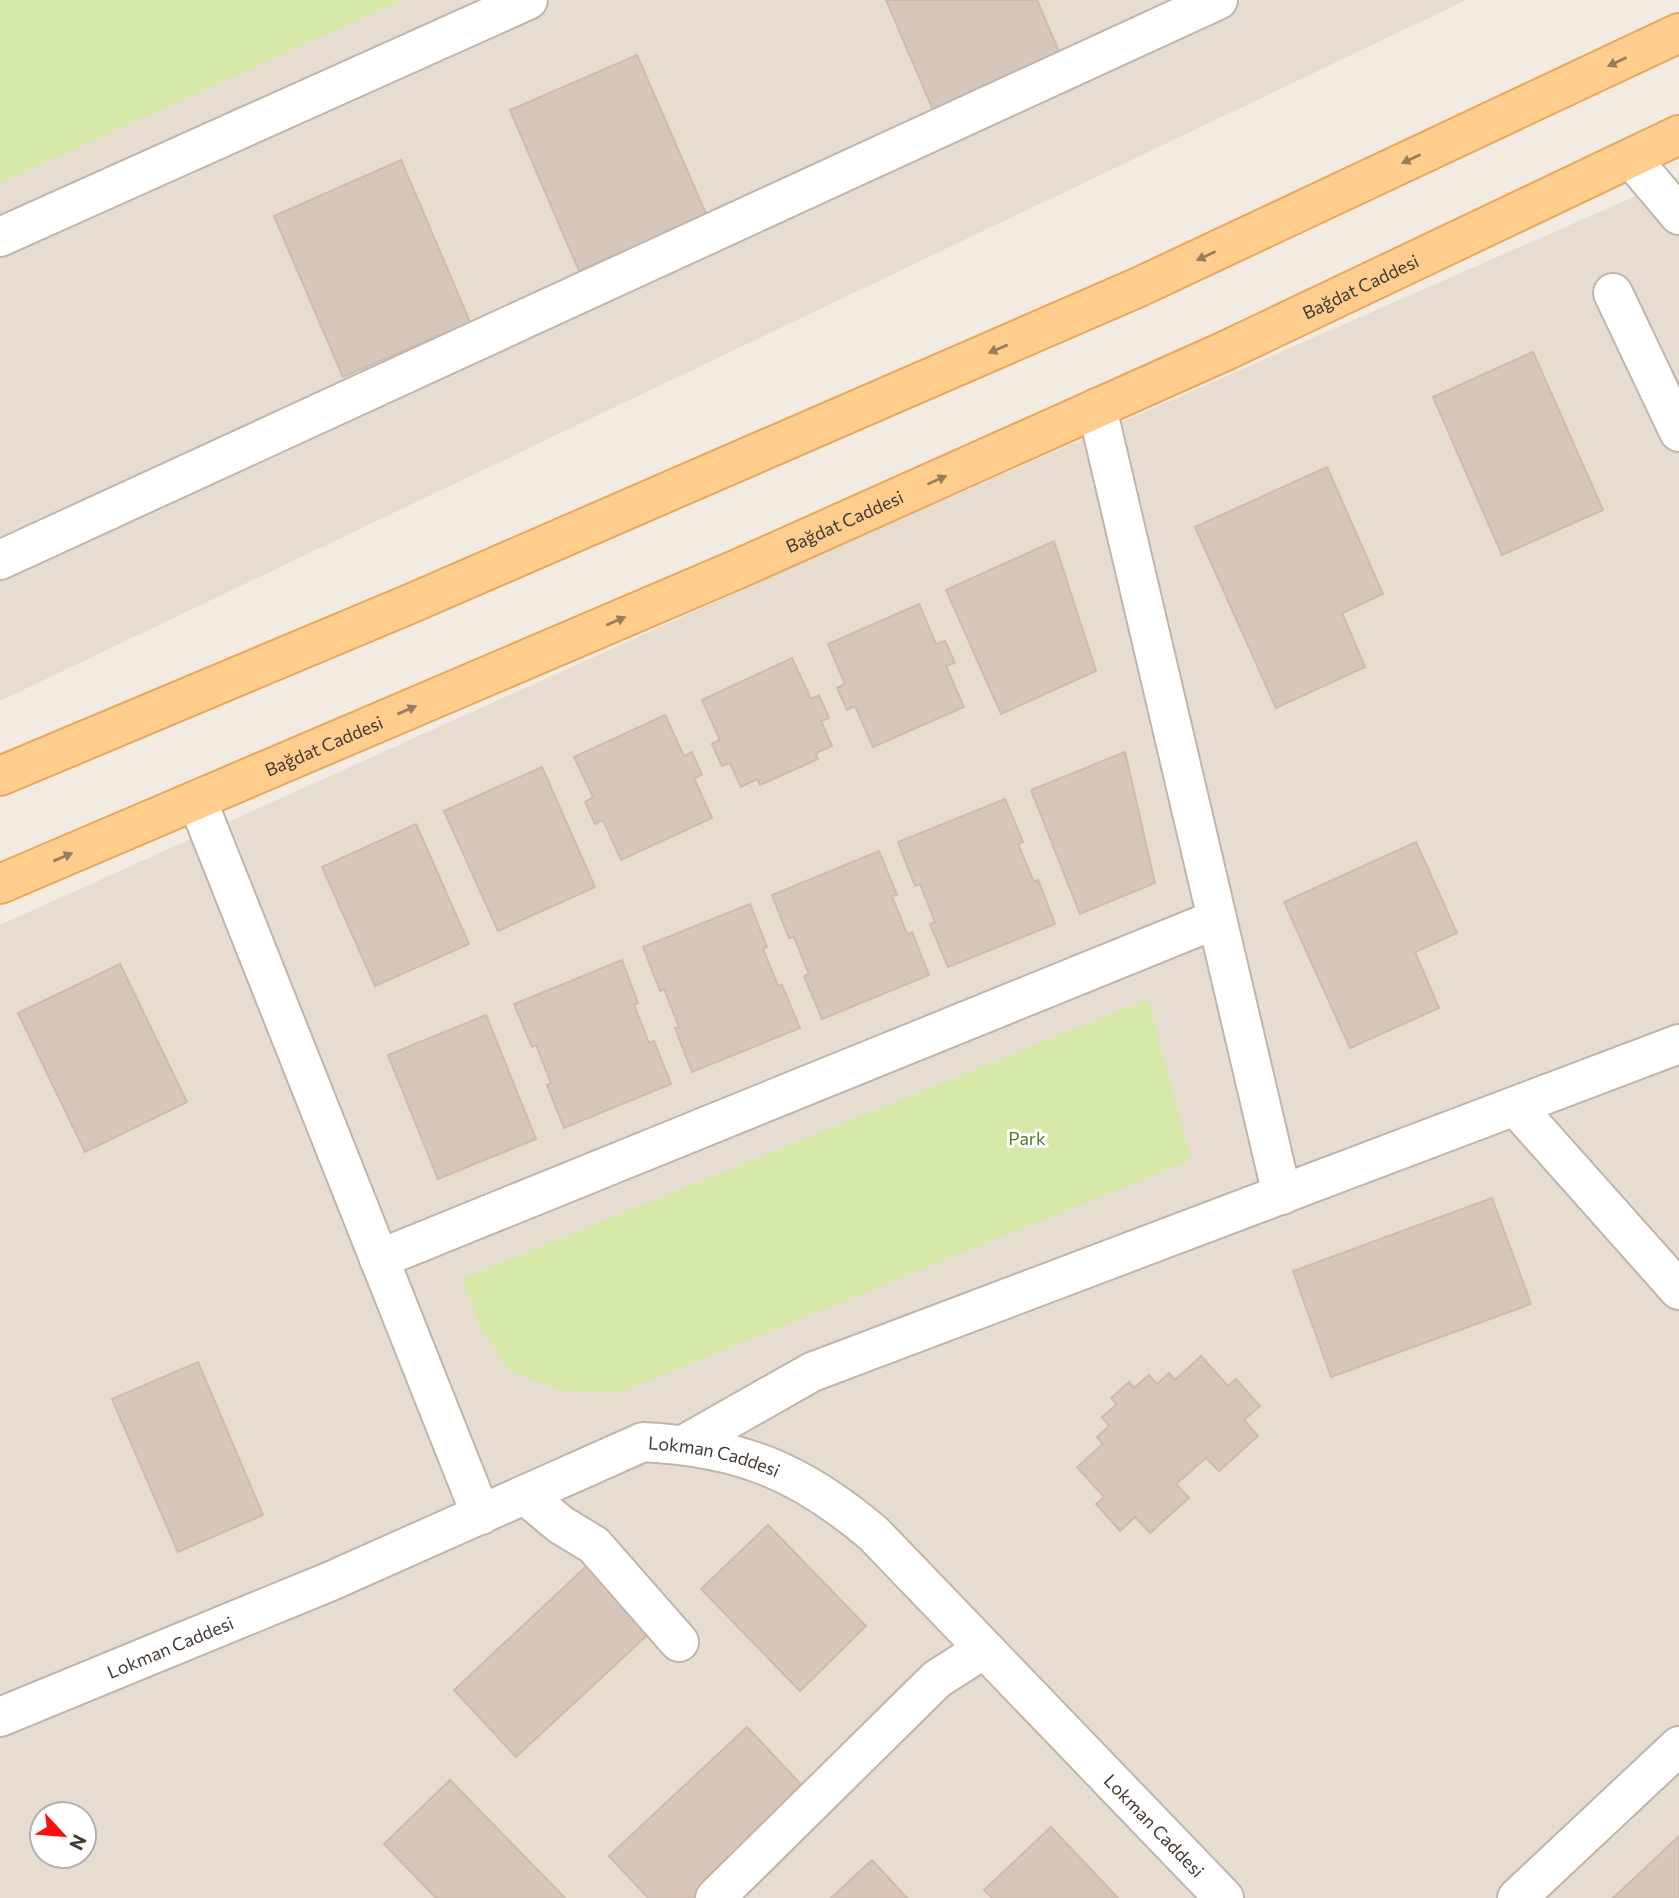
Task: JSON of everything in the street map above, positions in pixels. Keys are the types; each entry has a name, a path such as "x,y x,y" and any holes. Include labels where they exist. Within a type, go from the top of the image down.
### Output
{"main road":[{"path":"0,776 425,597 1139,287 1679,33"},
{"name":"Bağdat Caddesi","path":"0,884 740,568 1225,351 1679,135"}],"street":[{"path":"0,237 528,0"},
{"path":"0,560 1219,0"},
{"path":"1631,158 1679,215"},
{"path":"1613,293 1679,432"},
{"path":"1097,408 1282,1195"},
{"path":"197,800 481,1515"},
{"path":"379,1259 1217,919"},
{"path":"685,1444 812,1372 1679,1044"},
{"path":"1516,1107 1679,1290"},
{"name":"Lokman Caddesi","path":"0,1717 331,1581 643,1442 685,1444 726,1451 766,1465 804,1482 841,1506 874,1534 1224,1898"},
{"path":"525,1495 561,1525 594,1545 679,1642"},
{"path":"715,1898 937,1679 984,1649"},
{"path":"1517,1898 1679,1746"}],"shaded area":[{"path":"0,0 1466,0 0,701"},
{"path":"1679,177 1679,1898 0,1898 0,925 844,544"}],"green space":[{"path":"0,0 402,0 0,183"},
{"name":"Park","path":"1148,999 1191,1160 618,1393 563,1391 510,1371 481,1329 461,1279"}],"building":[{"path":"886,0 1037,0 1060,54 933,110"},
{"path":"637,55 707,216 579,271 510,110"},
{"path":"401,160 470,322 343,377 274,216"},
{"path":"1533,352 1603,510 1502,555 1433,397"},
{"path":"1327,467 1383,594 1342,613 1365,667 1276,708 1195,527"},
{"path":"1054,541 1096,671 1001,714 946,590"},
{"path":"919,604 936,644 945,641 955,663 946,666 964,707 873,747 855,706 847,710 837,688 845,684 828,644"},
{"path":"792,658 811,699 819,695 829,718 821,721 832,746 816,753 818,759 760,785 757,779 741,787 730,763 722,766 712,744 720,740 702,700"},
{"path":"665,715 684,756 692,752 702,775 694,778 712,818 621,860 603,820 595,824 585,802 593,797 574,757"},
{"path":"1125,752 1155,883 1080,914 1031,790"},
{"path":"542,767 595,887 498,931 444,811"},
{"path":"1005,799 1023,842 1018,844 1034,882 1038,880 1055,924 948,967 930,924 935,922 920,884 915,886 898,842"},
{"path":"416,824 469,944 375,986 322,867"},
{"path":"1416,842 1457,933 1415,952 1439,1008 1350,1048 1284,902"},
{"path":"879,851 897,895 892,896 907,934 912,932 929,975 822,1019 804,976 809,974 794,937 789,938 772,895"},
{"path":"750,904 767,947 763,949 778,986 782,985 800,1028 692,1072 675,1028 679,1027 664,989 660,991 643,947"},
{"path":"622,960 638,1003 634,1005 649,1043 654,1041 671,1084 564,1128 547,1085 551,1083 536,1045 532,1047 514,1004"},
{"path":"120,964 187,1102 85,1152 18,1013"},
{"path":"486,1015 536,1139 438,1179 388,1055"},
{"path":"1492,1198 1531,1304 1331,1377 1293,1271"},
{"path":"1201,1356 1228,1386 1236,1379 1260,1406 1244,1420 1258,1436 1219,1471 1206,1458 1176,1484 1189,1498 1150,1533 1135,1517 1120,1531 1096,1504 1104,1497 1077,1467 1103,1444 1097,1437 1109,1426 1102,1417 1117,1404 1111,1398 1129,1382 1134,1388 1149,1375 1157,1384 1169,1373 1175,1380"},
{"path":"198,1362 263,1515 178,1552 112,1399"},
{"path":"768,1525 866,1626 800,1691 701,1589"},
{"path":"592,1561 655,1628 516,1757 454,1690"},
{"path":"747,1727 810,1794 698,1898 648,1898 609,1856"},
{"path":"450,1780 565,1898 436,1898 384,1844"},
{"path":"1051,1827 1118,1898 992,1898 984,1890"},
{"path":"1679,1836 1679,1898 1613,1898"},
{"path":"872,1860 907,1898 831,1898"}]}
